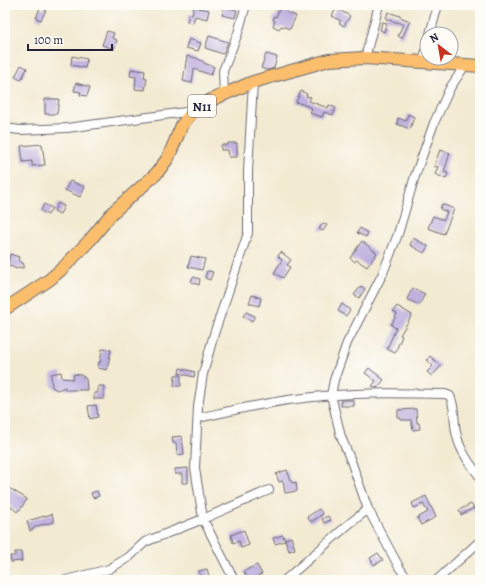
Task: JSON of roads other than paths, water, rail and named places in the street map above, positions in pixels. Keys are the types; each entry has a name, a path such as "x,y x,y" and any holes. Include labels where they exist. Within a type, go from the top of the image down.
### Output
{"highway":[{"name":"N11","path":"5,309 49,280 63,268 90,240 113,212 156,174 168,158 182,125 193,111 211,100 253,82 329,60 365,58 419,61"},
{"name":"N11","path":"459,64 480,66"}],"street":[{"path":"224,94 222,71 238,33 246,5"},
{"path":"365,58 379,5"},
{"path":"432,26 438,5"},
{"path":"408,580 368,509 341,437 331,395 334,380 347,343 383,273 398,234 415,176 434,123 450,88 466,64"},
{"path":"234,580 203,519 195,468 198,407 203,374 214,334 236,268 248,238 248,171 253,82"},
{"path":"5,128 20,130 67,128 193,111"},
{"path":"198,418 295,399 331,395 406,393 445,394 450,396 453,401 454,423 457,438 463,452 480,477"},
{"path":"66,580 109,569 129,557 145,542 203,519 269,490"},
{"path":"285,580 368,509"},
{"path":"437,580 480,541"}]}
